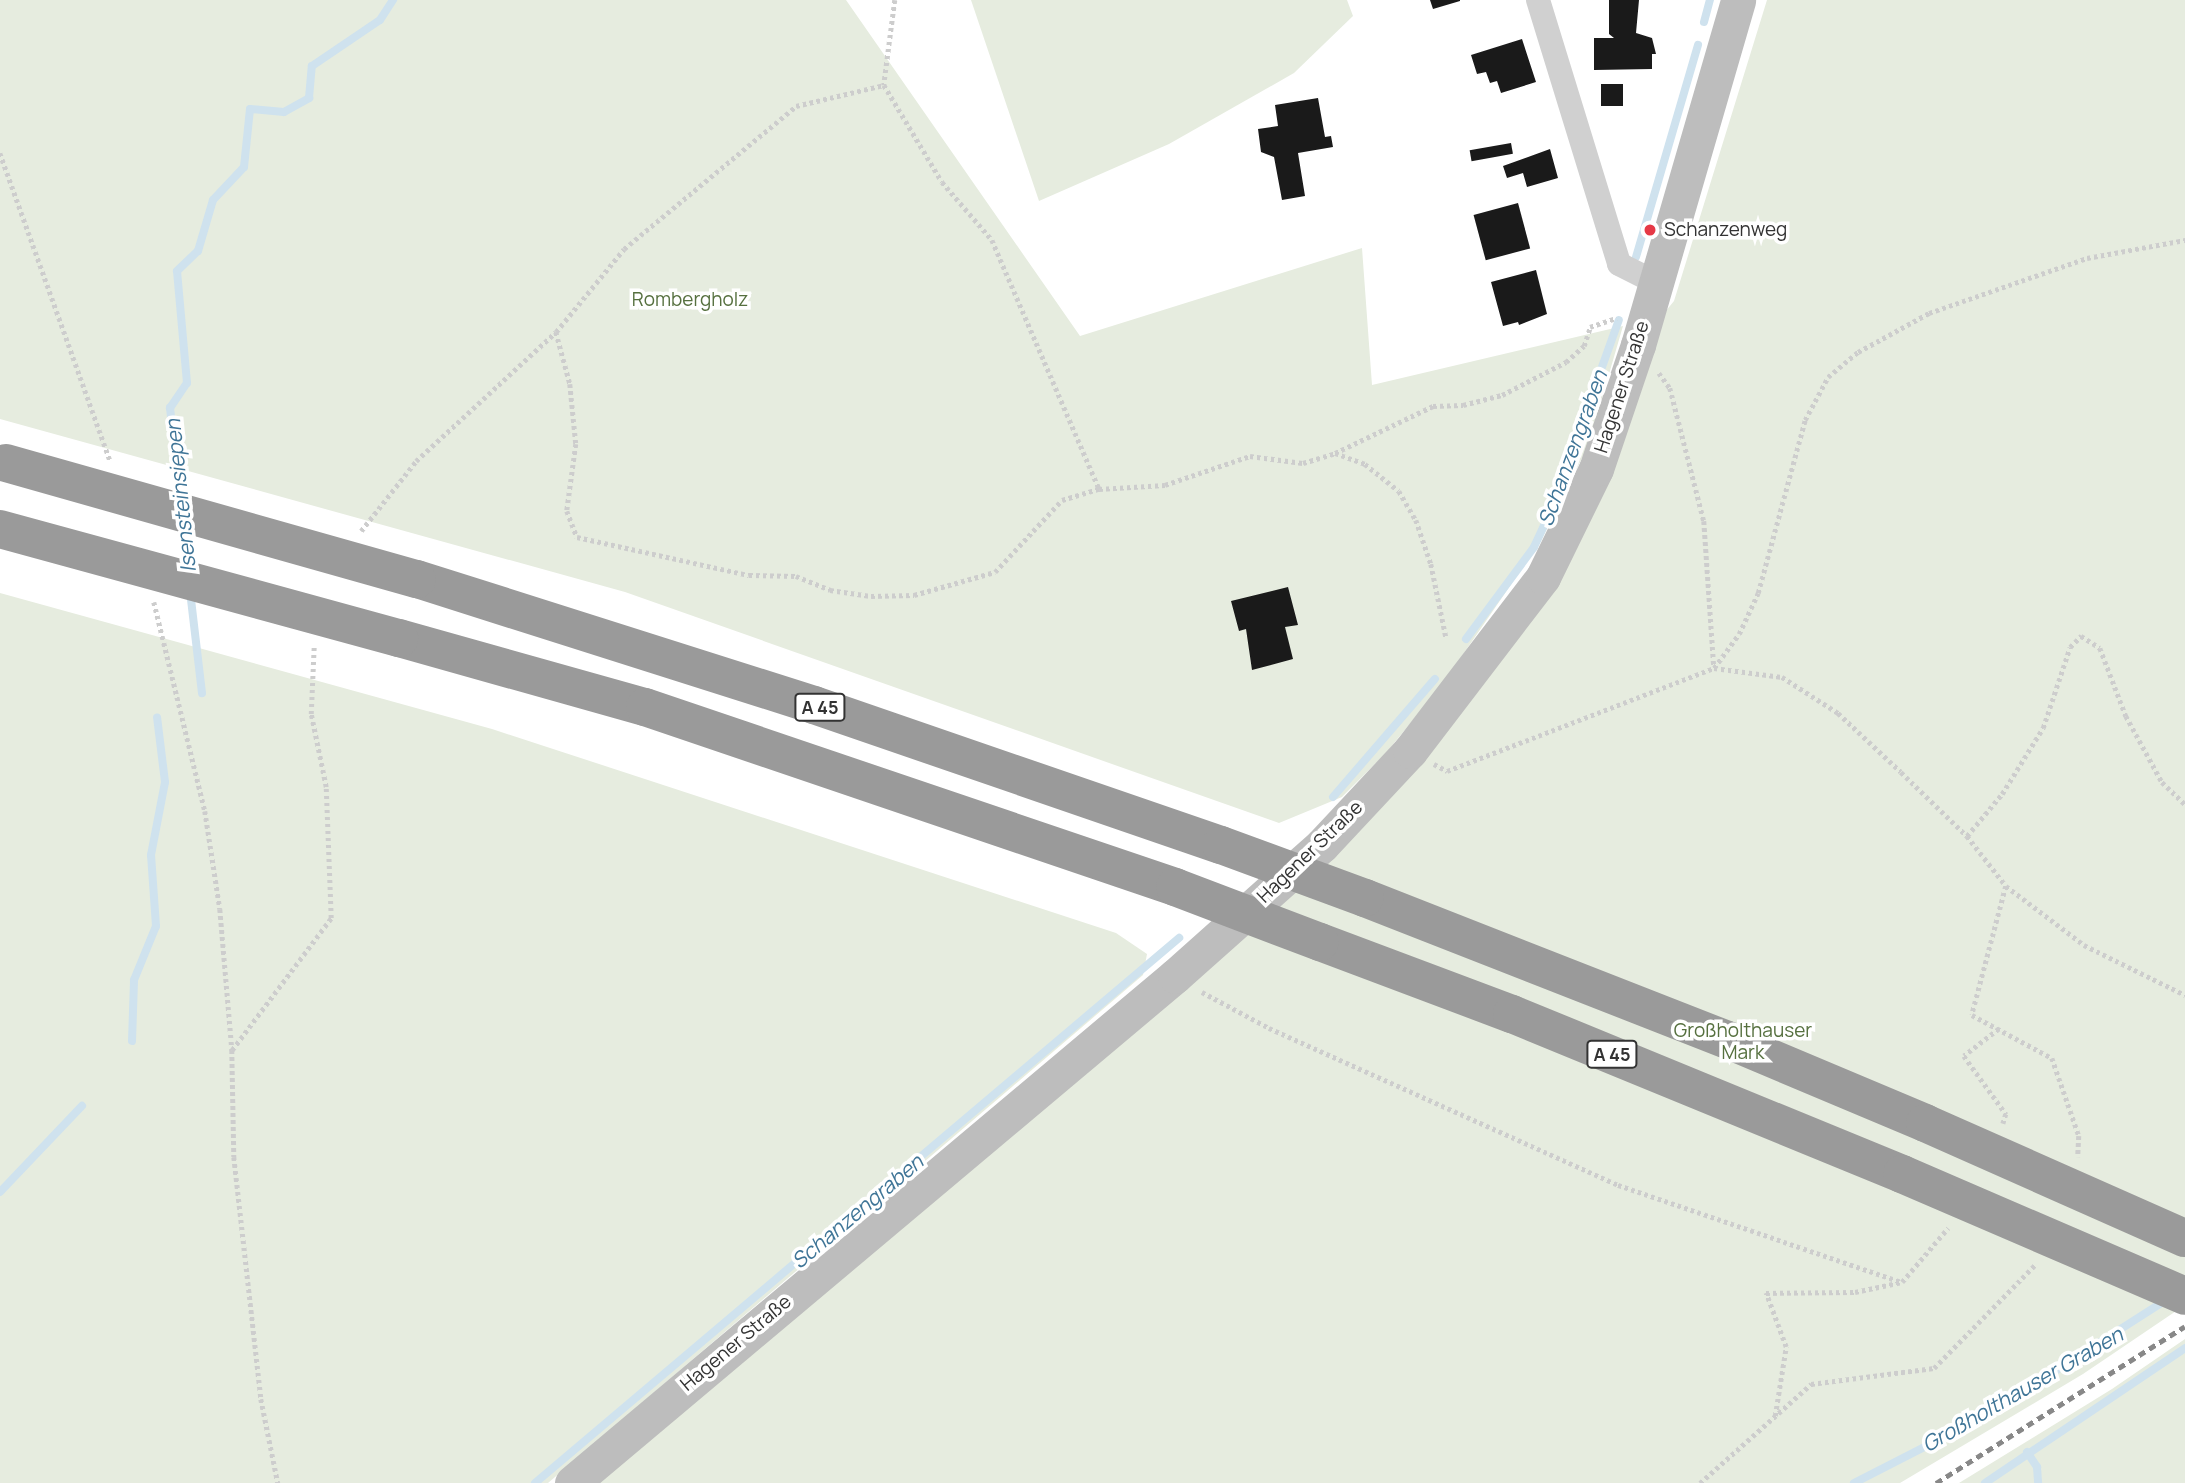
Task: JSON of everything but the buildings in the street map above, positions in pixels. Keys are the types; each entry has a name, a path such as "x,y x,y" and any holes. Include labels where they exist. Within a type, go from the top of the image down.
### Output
{"highway":[{"name":"A 45","path":"3,462 417,579 814,705 1221,845 1366,898 1728,1040 2185,1238"},
{"name":"A 45","path":"0,529 645,707 1175,887 1512,1014 1902,1174 2185,1296"}],"main road":[{"name":"Hagener Straße","path":"572,1483 1175,976 1322,845 1410,751 1543,577 1596,469 1641,332 1738,0"}],"street":[{"path":"1538,0 1619,264 1655,282"}],"path":[{"path":"895,0 884,85 942,181 992,240 1099,489 1165,485 1250,456 1303,463 1335,453 1433,406 1463,405 1502,395 1566,362 1584,346 1590,327 1602,320 1641,332 1670,388 1704,521 1714,668"},
{"path":"556,332 624,249 796,106 884,85"},
{"path":"1714,668 1740,634 1758,593 1805,419 1828,377 1858,352 1930,313 2087,258 2185,240"},
{"path":"1335,453 1365,464 1399,491 1416,520 1431,564 1446,637"},
{"path":"1967,836 2002,794 2043,728 2070,647 2081,636 2100,648 2132,727 2162,782 2185,804"},
{"path":"1410,751 1447,771 1714,668 1782,677 1838,713 1967,836 2006,886 2084,946 2185,995"},
{"path":"1175,976 1269,1028 1618,1185 1902,1282 1855,1292 1766,1293 1786,1347 1775,1416"},
{"path":"232,1050 235,1170 261,1399 278,1483"}],"green space":[{"name":"Rombergholz","path":"0,0 846,0 1080,336 1362,248 1372,385 1623,326 1588,446 1541,541 1444,682 1386,753 1342,797 1279,823 625,592 0,419"},
{"path":"971,0 1347,0 1353,16 1294,73 1169,144 1039,201"},
{"name":"Großholthauser Mark","path":"1767,0 2185,0 2185,1305 2083,1374 1900,1483 587,1483 1322,845 1543,577 1638,345 1674,301"},
{"path":"0,593 492,729 1116,933 1147,954 1143,975 548,1483 0,1483"},
{"path":"2185,1339 2185,1483 1959,1483 2112,1389"}],"waterway":[{"name":"Isensteinsiepen","path":"180,501 170,408 187,383 177,271 198,251 213,200 244,167 250,109 284,112 309,98 312,66 380,20 393,0"},
{"name":"Schanzengraben","path":"1704,22 1710,0"},
{"name":"Schanzengraben","path":"1636,257 1698,45"},
{"name":"Schanzengraben","path":"1466,639 1534,547 1549,515 1619,320"},
{"name":"Isensteinsiepen","path":"183,525 188,571"},
{"name":"Isensteinsiepen","path":"190,591 202,693"},
{"name":"Schanzengraben","path":"1333,797 1435,679"},
{"name":"Isensteinsiepen","path":"132,1041 134,980 156,926 151,855 165,782 157,717"},
{"name":"Schanzengraben","path":"535,1483 1179,938"},
{"name":"Isensteinsiepen","path":"0,1192 82,1106"},
{"name":"Großholthauser Graben","path":"1854,1483 1983,1417 2166,1300"},
{"path":"1985,1483 2185,1348"},
{"path":"2027,1452 2037,1467 2038,1483"}],"railway":[{"path":"1936,1483 2185,1326"}],"place":[{"name":"Schanzenweg","path":"1650,230"}]}
